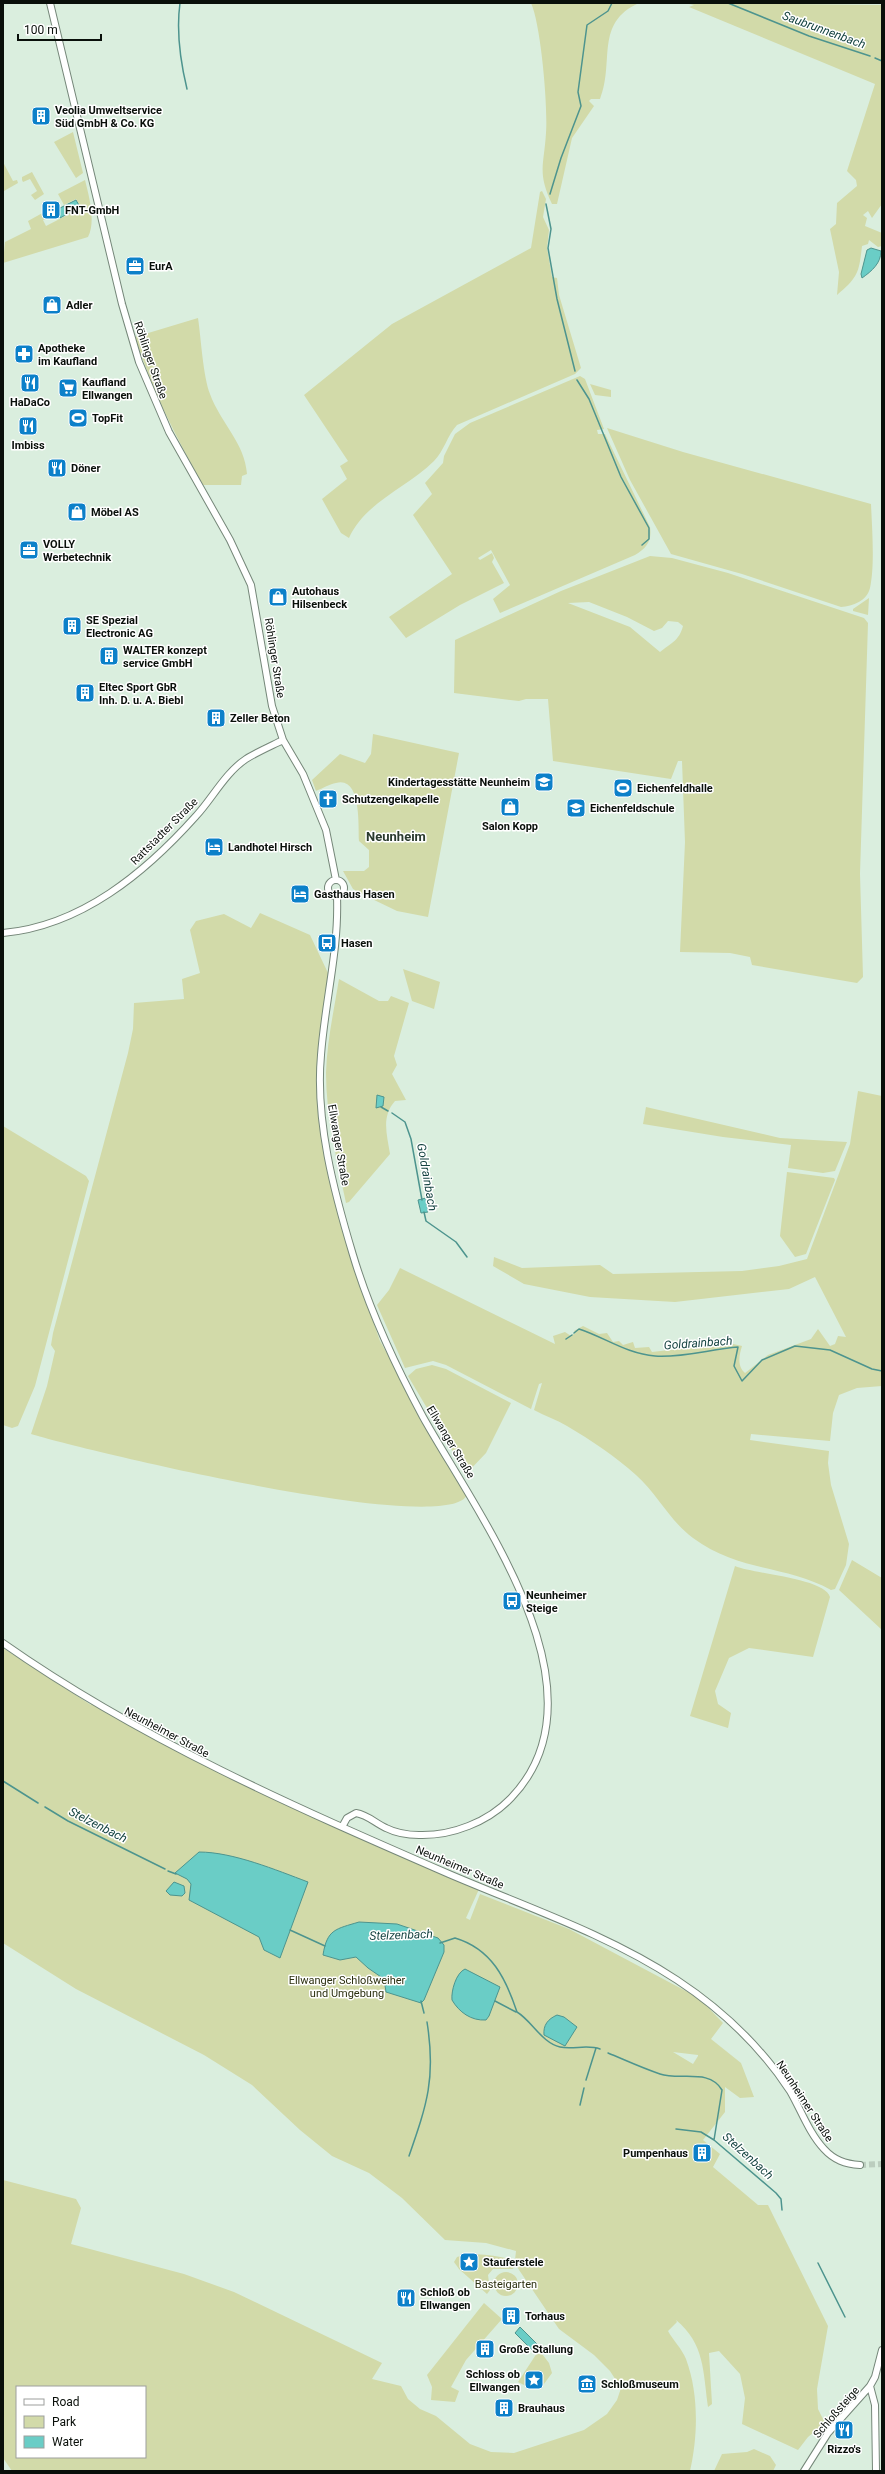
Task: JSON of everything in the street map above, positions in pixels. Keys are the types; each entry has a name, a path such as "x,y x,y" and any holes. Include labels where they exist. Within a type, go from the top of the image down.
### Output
{"street":[{"name":"Röhlinger Straße","path":"50,3 122,304 139,362 169,432 230,540 251,585 272,706"},
{"name":"Ellwanger Straße","path":"272,706 283,740 303,774 326,830 336,880"},
{"name":"Rattstadter Straße","path":"3,933 55,922 101,900 150,862 196,816 244,760 283,740"},
{"name":"Ellwanger Straße","path":"336,880 342,882 345,888 343,894 337,897 331,894 328,889 330,882 336,880"},
{"name":"Ellwanger Straße","path":"337,897 337,928 322,1043 320,1083 324,1128 340,1207 370,1306 389,1350 424,1419 492,1531 521,1591 542,1660 548,1704 545,1737 533,1771 509,1801 490,1815 460,1830 437,1834 407,1834 395,1832 356,1813 347,1818 342,1827"},
{"name":"Neunheimer Straße","path":"3,1643 84,1697 185,1753 342,1827 602,1938 669,1975 700,1995 746,2037 789,2091 822,2147 839,2160 860,2165"},
{"name":"Schloßsteige","path":"804,2471 828,2433 870,2386 875,2377 882,2350"},
{"path":"870,2386 875,2405 876,2471"}],"green space":[{"path":"531,3 639,3 625,11 616,21 611,32 608,45 604,85 600,99 591,99 589,101 594,106 572,138 557,204 552,204 544,184 543,162 546,133 545,86 538,29"},
{"path":"684,3 882,5 882,204 872,218 868,211 863,215 867,218 865,226 882,233 882,246 878,247 869,240 868,244 862,246 860,263 856,274 849,284 837,295 839,272 830,229 836,224 837,203 857,186 856,180 847,171 875,84 689,7 694,5"},
{"path":"73,132 83,173 76,178 54,142"},
{"path":"3,162 13,181 17,180 18,183 4,191"},
{"path":"32,172 44,194 35,200 31,195 37,191 30,179 23,182 22,180 22,177"},
{"path":"85,180 92,217 88,237 3,263 5,242 31,229 28,221 46,211 49,217 43,220 46,226 81,208 76,199 64,205 58,194"},
{"path":"542,191 546,199 543,217 549,230 547,248 552,277 557,278 559,295 581,368 575,374 457,425 434,461 423,471 376,505 356,525 349,538 341,533 322,499 347,479 340,466 348,461 304,395 392,324 531,248 540,192"},
{"path":"198,318 204,367 210,394 214,404 237,442 245,463 247,474 242,476 241,485 203,485 165,413 149,376 135,337"},
{"path":"580,376 585,379 604,429 597,430 598,434 605,434 650,527 648,544 643,550 635,555 500,613 493,599 510,585 491,550 478,558 480,560 492,553 494,558 492,562 504,583 460,605 406,638 389,617 452,574 413,515 432,494 425,483 443,463 444,456 455,434 470,423"},
{"path":"590,384 611,390 611,397 595,395"},
{"path":"607,428 683,452 871,504 873,558 872,579 868,593 859,602 841,607 742,574 671,554 630,480"},
{"path":"650,556 672,558 728,573 864,618 868,623 860,874 863,977 857,983 752,965 750,957 730,953 680,952 685,842 682,761 678,761 671,779 553,761 548,699 526,699 519,701 454,693 455,640 561,591","holes":["589,602 627,617 654,631 662,628 668,621 678,622 683,626 677,638 660,652 630,627 568,603"]},
{"path":"869,598 868,615 853,611 853,609"},
{"path":"373,734 459,753 428,917 397,911 353,889 343,871 364,871 369,867 369,850 359,841 357,804 354,795 350,787 344,783 329,785 316,791 312,780 340,754 365,763 371,754"},
{"path":"260,913 310,935 328,973 317,1062 320,1116 362,1290 380,1341 467,1495 445,1505 397,1506 333,1499 185,1471 117,1456 31,1434 47,1386 55,1351 51,1345 53,1333 128,1053 133,1029 134,1003 184,999 182,979 200,973 190,930 196,921 224,914 251,928"},
{"path":"403,969 440,982 434,1009 412,1001"},
{"path":"339,979 379,1001 388,1001 391,996 409,1003 394,1056 397,1065 392,1074 406,1100 395,1101 388,1113 386,1126 390,1154 349,1202 346,1203 333,1138 326,1089 328,1049"},
{"path":"858,1091 882,1096 882,1386 857,1388 839,1395 833,1413 830,1441 751,1434 750,1440 829,1451 828,1463 831,1485 849,1544 846,1565 835,1589 831,1590 797,1576 745,1563 728,1557 710,1549 693,1538 677,1524 644,1483 620,1462 576,1431 534,1410 542,1383 539,1384 531,1409 446,1365 433,1361 405,1368 377,1305 389,1290 400,1268 555,1344 553,1336 565,1332 571,1336 575,1333 574,1331 583,1326 599,1334 607,1333 613,1342 619,1341 623,1345 633,1342 635,1348 649,1347 652,1352 729,1343 742,1346 740,1364 745,1373 768,1355 811,1339 818,1329 830,1346 835,1344 838,1336 846,1337 815,1277 789,1289 675,1302 590,1297 524,1284 493,1266 494,1257 522,1268 600,1265 613,1274 742,1271 779,1266 807,1259 850,1144"},
{"path":"646,1107 780,1138 847,1142 835,1171 823,1173 788,1168 791,1145 723,1137 643,1124"},
{"path":"3,1126 86,1176 89,1181 35,1386 18,1426 12,1428 3,1425"},
{"path":"787,1172 834,1178 835,1180 806,1254 795,1257 780,1236"},
{"path":"432,1365 446,1369 511,1403 486,1453 466,1474 408,1376 416,1369"},
{"path":"852,1560 882,1578 882,1630 839,1590"},
{"path":"735,1566 816,1585 825,1591 830,1597 813,1657 749,1648 729,1658 715,1691 718,1704 731,1713 728,1728 690,1716"},
{"name":"Ellwanger Schloßweiher und Umgebung","path":"3,1648 91,1705 90,1701 185,1753 480,1887 466,1918 470,1920 480,1894 569,1929 699,1998 723,2023 711,2039 741,2063 754,2097 740,2098 725,2087 725,2112 703,2140 720,2154 713,2167 758,2205 768,2205 828,2326 817,2389 818,2409 825,2423 808,2437 798,2450 742,2424 745,2398 740,2374 719,2351 709,2353 712,2404 708,2407 703,2370 698,2349 693,2339 676,2320 677,2322 668,2331 686,2359 695,2401 695,2444 690,2471 12,2471 3,2458 3,2180 76,2199 81,2208 71,2244 184,2274 234,2292 382,2363 372,2379 401,2386 408,2399 420,2409 436,2416 470,2444 491,2452 514,2453 584,2430 607,2414 617,2400 621,2388 610,2371 594,2355 559,2329 515,2264 513,2269 493,2269 488,2275 490,2290 487,2294 459,2269 454,2262 457,2257 471,2254 515,2260 516,2251 486,2243 445,2240 402,2198 369,2173 332,2156 300,2130 252,2085 204,2055 76,1989 3,1943","holes":["673,2052 698,2055 693,2064"]},
{"name":"Basteigarten","path":"506,2272 515,2275 518,2284 515,2293 506,2296 497,2293 494,2284 497,2275"},
{"path":"484,2303 502,2319 466,2360 451,2387 459,2391 455,2402 431,2400 432,2387 427,2375"},
{"path":"539,2350 549,2363 552,2373 541,2388 532,2389 518,2382"},
{"path":"754,2449 770,2456 776,2465 773,2471 714,2471 722,2454 747,2452"}],"water":[{"path":"76,200 80,207 60,218 56,210"},
{"path":"871,248 881,251 881,255 878,263 862,278 861,274 867,250"},
{"path":"377,1095 384,1097 383,1106 376,1108"},
{"path":"426,1198 428,1212 421,1213 418,1200"},
{"path":"199,1852 240,1858 308,1882 280,1958 264,1950 259,1937 189,1900 191,1884 187,1879 175,1873"},
{"path":"174,1882 184,1886 185,1893 182,1896 170,1895 166,1891"},
{"path":"359,1922 397,1924 438,1938 444,1945 444,1952 424,2000 421,2003 386,1992 384,1979 368,1968 356,1957 340,1960 323,1955 327,1940 334,1931 344,1926"},
{"path":"465,1969 500,1987 486,2020 475,2019 466,2015 452,2000 452,1992 457,1978"},
{"path":"557,2015 564,2017 577,2027 565,2046 544,2035 544,2028 547,2023 551,2018"},
{"path":"520,2327 540,2347 535,2353 515,2333"}],"waterway":[{"name":"Saubrunnenbach","path":"180,3 178,25 179,46 187,89"},
{"path":"550,194 561,158 581,106 578,92 587,25 608,11 612,3"},
{"name":"Saubrunnenbach","path":"728,3 809,36 870,56"},
{"name":"Saubrunnenbach","path":"875,58 882,61"},
{"path":"546,204 551,229 548,248 557,299 575,371"},
{"path":"577,380 589,399 621,477 649,528 649,539 642,545"},
{"name":"Goldrainbach","path":"381,1107 388,1111"},
{"name":"Goldrainbach","path":"392,1113 405,1122 411,1139 422,1200"},
{"name":"Goldrainbach","path":"424,1212 426,1221 456,1242 467,1257"},
{"name":"Goldrainbach","path":"574,1333 579,1329 625,1349 645,1355 655,1356 686,1355 738,1347 734,1366 742,1381 762,1360 795,1346 830,1350 872,1369 882,1371"},
{"name":"Goldrainbach","path":"566,1339 572,1335"},
{"name":"Stelzenbach","path":"3,1781 38,1803"},
{"name":"Stelzenbach","path":"45,1807 68,1821 165,1869"},
{"name":"Stelzenbach","path":"168,1871 176,1874"},
{"name":"Stelzenbach","path":"290,1930 325,1946"},
{"name":"Stelzenbach","path":"440,1943 455,1938 468,1943 488,1958 496,1967 508,1988 517,2012 528,2021 542,2037 554,2045 565,2048 590,2047 600,2049"},
{"path":"421,2001 424,2013"},
{"path":"495,2001 516,2012"},
{"path":"409,2156 421,2121 428,2090 431,2059 427,2022"},
{"path":"586,2080 596,2048"},
{"name":"Stelzenbach","path":"608,2053 660,2074 668,2076 702,2077 710,2079 716,2083 722,2090 714,2140 776,2193 781,2199 782,2210"},
{"path":"580,2105 584,2088"},
{"path":"676,2129 701,2132 714,2140"},
{"name":"Stelzenbach","path":"818,2263 845,2317"}],"tunnel":[{"path":"860,2165 882,2164"}],"place":[{"name":"Veolia Umweltservice Süd GmbH & Co. KG","path":"41,116"},
{"name":"FNT-GmbH","path":"51,210"},
{"name":"EurA","path":"135,266"},
{"name":"Adler","path":"52,305"},
{"name":"Apotheke im Kaufland","path":"24,354"},
{"name":"HaDaCo","path":"30,383"},
{"name":"Kaufland Ellwangen","path":"68,388"},
{"name":"TopFit","path":"78,418"},
{"name":"Imbiss","path":"28,426"},
{"name":"Döner","path":"57,468"},
{"name":"Möbel AS","path":"77,512"},
{"name":"VOLLY Werbetechnik","path":"29,550"},
{"name":"Autohaus Hilsenbeck","path":"278,597"},
{"name":"SE Spezial Electronic AG","path":"72,626"},
{"name":"WALTER konzept service GmbH","path":"109,656"},
{"name":"Eltec Sport GbR Inh. D. u. A. Biebl","path":"85,693"},
{"name":"Zeller Beton","path":"216,718"},
{"name":"Kindertagesstätte Neunheim","path":"544,782"},
{"name":"Eichenfeldhalle","path":"623,788"},
{"name":"Schutzengelkapelle","path":"328,799"},
{"name":"Salon Kopp","path":"510,807"},
{"name":"Eichenfeldschule","path":"576,808"},
{"name":"Landhotel Hirsch","path":"214,847"},
{"name":"Gasthaus Hasen","path":"300,894"},
{"name":"Hasen","path":"327,943"},
{"name":"Neunheimer Steige","path":"512,1601"},
{"name":"Pumpenhaus","path":"702,2153"},
{"name":"Stauferstele","path":"469,2262"},
{"name":"Schloß ob Ellwangen","path":"406,2298"},
{"name":"Torhaus","path":"511,2316"},
{"name":"Große Stallung","path":"485,2349"},
{"name":"Schloss ob Ellwangen","path":"534,2380"},
{"name":"Schloßmuseum","path":"587,2384"},
{"name":"Brauhaus","path":"504,2408"},
{"name":"Rizzo's","path":"844,2430"}],"district":[{"name":"Neunheim","path":"396,836"}]}
